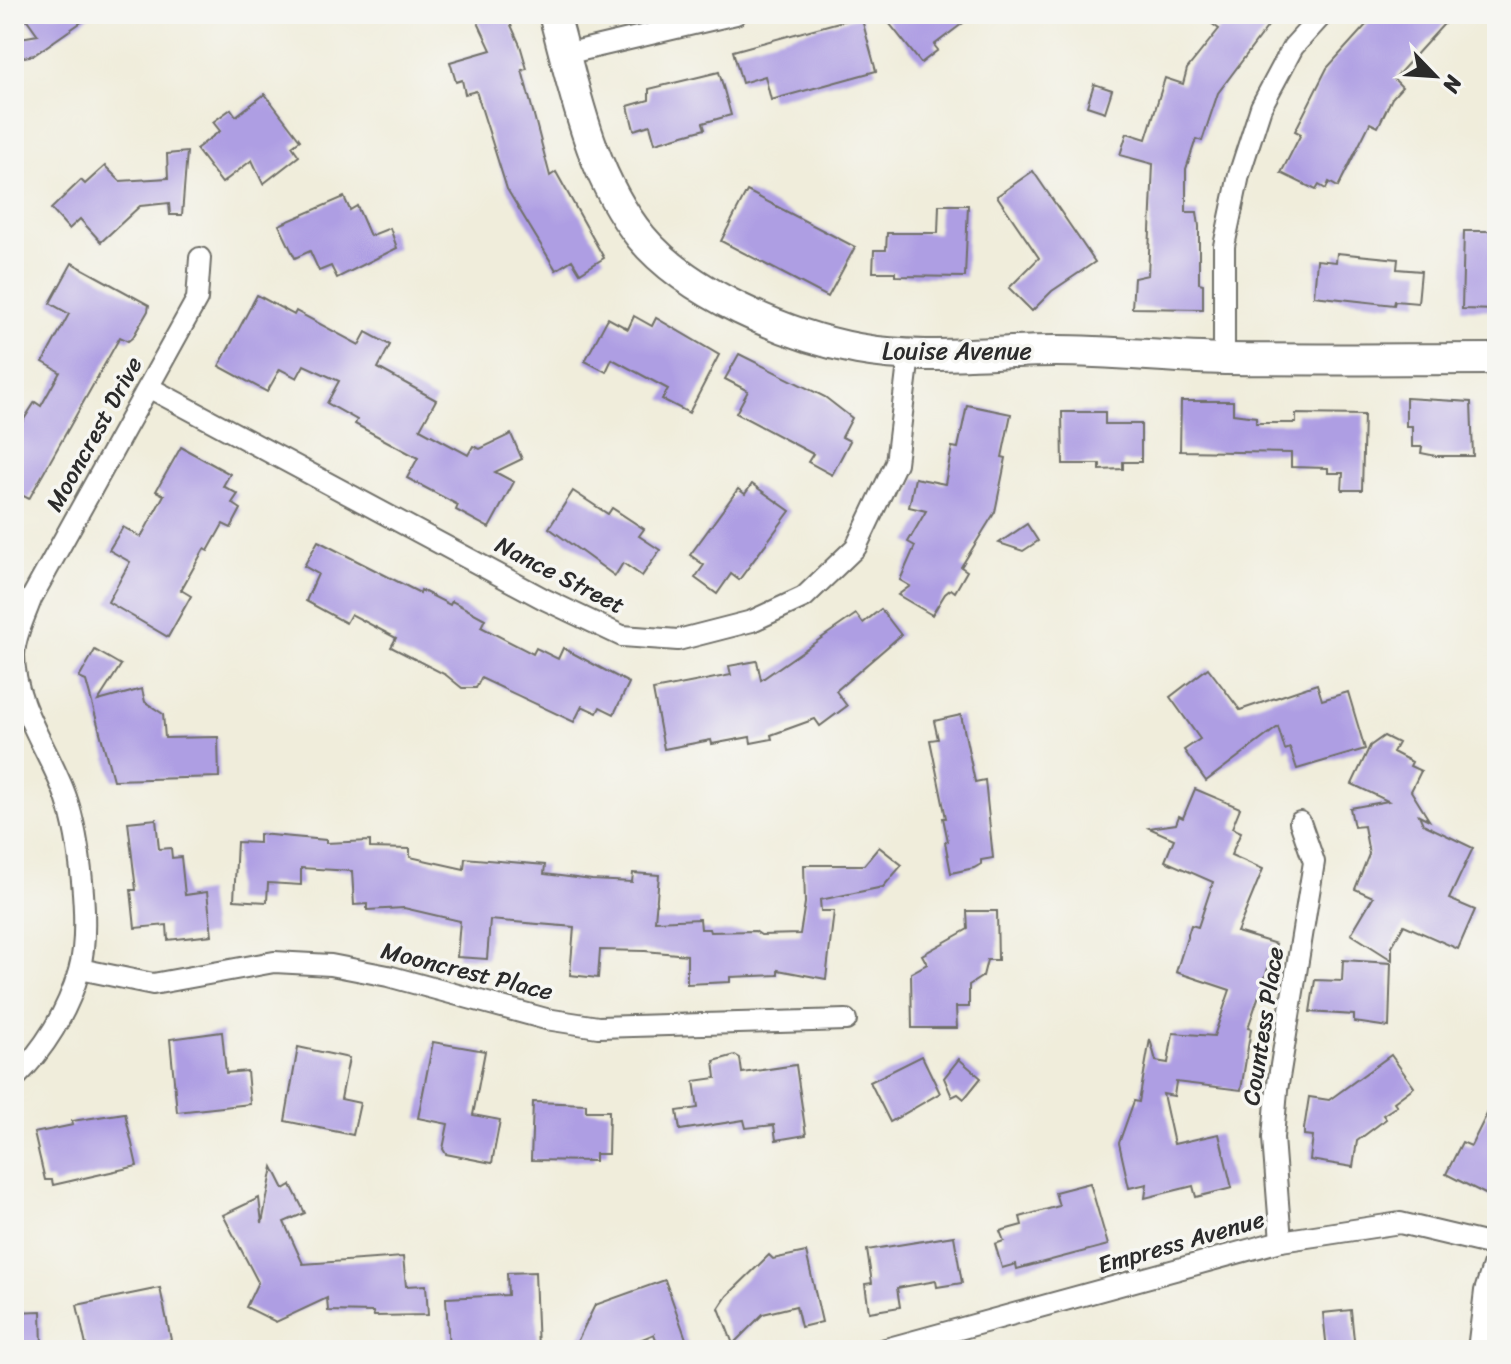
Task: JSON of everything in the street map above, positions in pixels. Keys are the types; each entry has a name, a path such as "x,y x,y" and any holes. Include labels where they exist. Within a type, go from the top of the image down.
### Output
{"street":[{"name":"Louise Avenue","path":"554,14 602,180 642,238 688,279 763,319 808,337 859,349 909,355 1058,351 1224,359 1497,359"},
{"path":"565,54 736,14"},
{"path":"1224,359 1224,246 1239,175 1261,107 1293,47 1323,14"},
{"name":"Mooncrest Drive","path":"14,1079 33,1061 55,1026 80,969 84,879 67,799 20,694 14,655 32,597 197,299 200,258"},
{"name":"Nance Street","path":"150,388 544,599 622,636 678,640 752,621 804,597 856,547 896,463 909,355"},
{"name":"Countess Place","path":"1281,1241 1273,1138 1277,1090 1314,862 1300,822"},
{"name":"Mooncrest Place","path":"80,969 153,984 274,962 331,965 388,976 546,1019 598,1027 846,1020"},
{"name":"Empress Avenue","path":"882,1350 1281,1241 1400,1223 1497,1246"},
{"path":"1478,1350 1485,1291 1497,1254"}],"building":[{"path":"23,14 93,14 34,55 14,59 14,39 38,35"},
{"path":"474,14 506,14 520,45 527,69 522,70 550,176 556,172 604,258 580,273 572,260 556,270 507,189 476,91 465,94 462,80 456,82 450,62 491,50"},
{"path":"882,14 975,14 934,45 938,50 921,63"},
{"path":"1199,14 1277,14 1218,93 1202,141 1196,139 1186,169 1186,212 1197,212 1199,226 1199,283 1203,284 1203,309 1132,308 1134,278 1148,275 1153,164 1120,155 1127,133 1146,139 1165,78 1183,84 1187,69 1219,29"},
{"path":"1376,14 1453,14 1394,79 1402,87 1392,98 1378,127 1370,123 1338,187 1329,182 1326,189 1319,185 1316,190 1281,173 1301,134 1295,131 1327,68"},
{"path":"861,16 876,71 771,100 765,76 742,83 733,51"},
{"path":"719,72 731,115 703,123 705,129 655,143 650,125 634,130 628,106 649,100 649,89"},
{"path":"1094,84 1112,90 1105,112 1087,106"},
{"path":"265,94 300,140 292,146 299,156 263,184 252,160 222,183 196,149 220,131 213,122 231,109 236,116"},
{"path":"187,152 182,215 170,215 169,203 140,206 101,242 80,219 69,229 51,209 81,180 85,184 105,166 120,181 168,178 167,154"},
{"path":"1033,171 1095,262 1052,291 1032,311 1009,288 1039,258 997,196"},
{"path":"747,191 855,247 828,297 721,241"},
{"path":"344,197 350,210 357,206 370,236 390,228 397,248 337,278 331,266 319,271 310,251 295,258 279,225"},
{"path":"939,205 968,205 965,277 895,276 895,272 873,272 874,250 886,250 887,233 938,233"},
{"path":"1464,231 1497,231 1497,310 1462,309"},
{"path":"1337,253 1398,259 1397,269 1421,271 1418,303 1395,301 1394,305 1314,296 1317,260 1336,262"},
{"path":"72,263 149,305 148,311 133,337 128,341 120,337 29,499 14,491 14,435 35,402 41,406 60,372 43,362 69,314 50,303"},
{"path":"257,295 294,315 296,311 359,345 366,332 390,345 378,368 436,400 420,429 468,455 473,446 480,449 511,434 522,459 495,472 514,482 489,528 456,510 458,505 407,478 418,458 355,424 357,420 327,403 339,381 304,365 297,378 280,369 267,392 219,366"},
{"path":"634,316 652,326 656,318 719,355 689,413 662,399 668,389 612,359 606,372 585,361 608,318 628,329"},
{"path":"739,354 825,397 852,418 842,437 850,441 832,475 808,462 813,454 736,413 748,391 725,379"},
{"path":"1406,398 1471,402 1473,456 1436,456 1421,453 1422,447 1412,447 1412,426 1406,426"},
{"path":"1181,401 1233,401 1233,414 1256,417 1256,423 1296,423 1296,414 1364,415 1362,490 1342,490 1343,473 1328,473 1328,468 1291,467 1291,453 1180,451"},
{"path":"967,405 1011,414 1002,457 1006,458 995,512 961,567 967,571 955,592 951,589 945,594 932,615 898,595 910,586 900,580 915,546 908,542 926,511 909,507 915,478 945,484 952,447 958,448"},
{"path":"1062,412 1105,412 1105,424 1141,424 1141,462 1123,462 1123,469 1100,470 1100,464 1063,464"},
{"path":"181,447 230,474 223,486 238,494 232,503 241,509 231,528 223,524 208,551 204,549 181,590 191,596 168,637 108,602 130,562 109,550 123,527 141,537 164,495 156,491"},
{"path":"752,484 790,511 739,580 731,574 717,594 695,578 704,565 690,555 738,489 745,494"},
{"path":"573,491 608,514 612,508 644,529 639,536 660,550 642,576 623,563 615,576 549,528"},
{"path":"1027,524 1038,541 1023,551 999,543"},
{"path":"318,541 420,593 421,590 450,605 452,601 485,619 481,627 533,654 536,648 558,659 563,648 629,683 614,714 600,707 597,713 582,706 574,722 481,678 476,688 462,688 446,675 391,647 396,638 351,614 346,623 306,601 318,574 304,566"},
{"path":"881,609 901,635 836,691 847,706 820,726 815,719 771,735 772,739 751,743 750,737 712,744 711,740 664,749 653,690 731,675 729,666 757,661 761,680 856,614 863,623"},
{"path":"95,650 121,665 98,701 142,689 145,702 163,714 165,738 218,737 219,777 113,780 86,681 79,678"},
{"path":"1208,668 1240,710 1317,684 1322,700 1348,692 1365,749 1297,769 1290,748 1285,750 1278,727 1206,781 1184,750 1200,739 1170,697"},
{"path":"961,715 975,782 985,780 993,858 981,860 981,864 974,868 951,873 945,842 948,841 943,818 946,818 930,740 938,739 934,721"},
{"path":"1384,736 1398,743 1393,752 1421,771 1411,791 1429,820 1419,815 1423,824 1473,848 1449,899 1475,910 1458,949 1404,925 1392,946 1392,960 1351,934 1373,897 1355,889 1369,854 1364,826 1354,827 1350,808 1388,801 1352,784 1370,746"},
{"path":"1195,789 1240,808 1232,828 1241,832 1231,855 1263,869 1237,932 1276,944 1248,1028 1251,1029 1241,1090 1176,1082 1174,1096 1163,1094 1174,1144 1219,1134 1232,1188 1196,1197 1193,1186 1145,1198 1147,1184 1129,1188 1119,1143 1134,1101 1139,1102 1150,1039 1156,1061 1168,1063 1173,1033 1214,1036 1230,990 1176,972 1191,925 1198,927 1213,882 1165,861 1174,839 1149,828 1176,824 1179,816 1183,818"},
{"path":"156,819 159,849 171,848 172,858 181,857 185,895 207,892 212,935 168,940 167,925 135,928 131,890 136,890 128,822"},
{"path":"259,834 326,840 326,843 370,841 370,848 410,849 410,857 464,869 465,858 545,865 544,874 592,880 632,882 633,873 659,875 655,921 700,919 701,929 709,929 710,932 755,931 761,935 800,934 805,903 804,865 864,865 879,847 902,865 883,887 820,900 821,911 834,911 826,979 778,970 778,975 730,977 730,982 687,984 687,955 645,951 600,950 598,978 570,975 574,927 490,920 487,959 457,957 460,921 404,908 367,910 367,904 354,905 352,871 301,868 301,885 268,883 267,902 234,900 237,842 259,843"},
{"path":"967,911 997,911 998,960 987,960 983,976 969,985 969,1007 956,1007 957,1028 912,1028 911,973 927,964 922,955 968,929"},
{"path":"1343,960 1391,963 1389,1027 1354,1022 1354,1015 1310,1012 1315,980 1342,981"},
{"path":"222,1032 226,1073 247,1071 250,1104 177,1112 170,1039"},
{"path":"433,1042 485,1051 473,1115 500,1120 492,1163 446,1154 443,1149 448,1124 418,1118"},
{"path":"298,1047 349,1058 341,1099 360,1103 353,1135 285,1121"},
{"path":"735,1055 740,1058 742,1073 796,1065 806,1135 776,1140 774,1125 746,1128 744,1120 680,1130 677,1111 698,1108 694,1081 716,1078 714,1061"},
{"path":"1391,1055 1414,1087 1394,1102 1397,1106 1383,1115 1386,1119 1357,1141 1353,1167 1310,1160 1313,1136 1304,1135 1309,1097 1329,1100"},
{"path":"922,1056 940,1093 890,1122 870,1082"},
{"path":"959,1059 981,1078 964,1099 958,1094 952,1097 944,1078"},
{"path":"1497,1094 1497,1200 1446,1174 1462,1142 1471,1146"},
{"path":"533,1102 586,1104 586,1111 609,1111 608,1154 595,1154 595,1161 531,1160"},
{"path":"125,1113 137,1166 53,1185 52,1180 45,1180 34,1133 73,1125 72,1121"},
{"path":"273,1167 284,1189 291,1185 305,1213 284,1222 303,1264 403,1257 406,1286 426,1285 428,1315 374,1316 373,1312 328,1311 327,1298 276,1322 246,1307 258,1282 223,1215 259,1198 262,1223"},
{"path":"1090,1183 1108,1245 1017,1269 1016,1264 1002,1268 995,1244 1004,1241 1000,1231 1022,1225 1020,1217 1059,1206 1055,1192"},
{"path":"954,1236 962,1283 937,1287 936,1281 897,1288 900,1307 869,1312 865,1284 872,1283 867,1250"},
{"path":"806,1252 822,1322 801,1327 796,1306 763,1314 733,1344 719,1308 727,1296 769,1255 773,1259"},
{"path":"535,1272 538,1350 449,1350 446,1298 508,1295 507,1273"},
{"path":"665,1280 690,1350 660,1350 654,1334 616,1350 573,1350 595,1305"},
{"path":"160,1288 171,1340 133,1350 87,1350 77,1305"},
{"path":"1351,1310 1355,1350 1327,1350 1323,1313"},
{"path":"41,1311 42,1347 14,1348 14,1312"}]}
